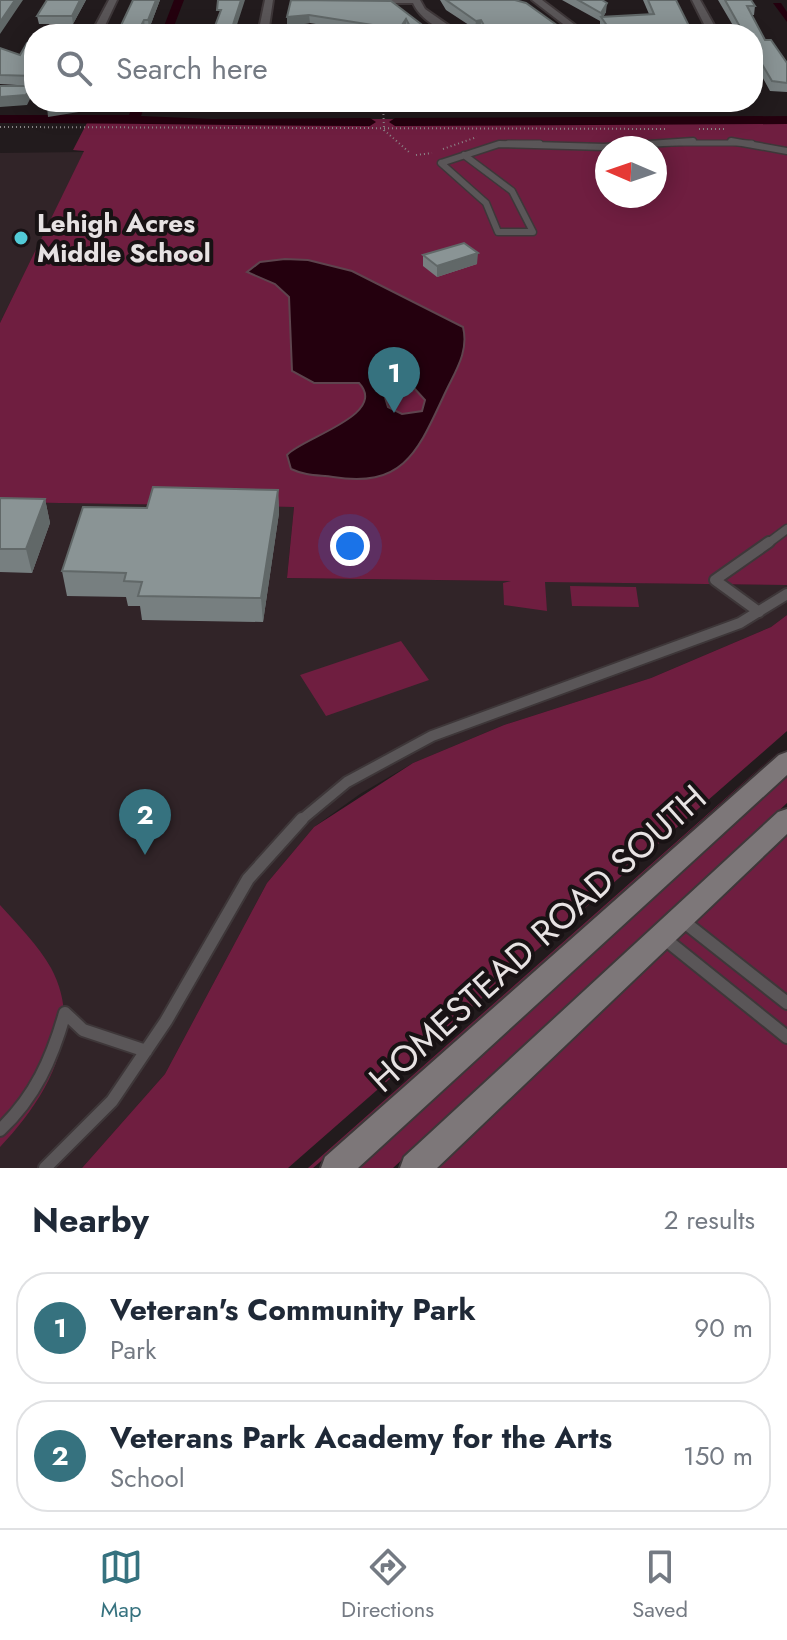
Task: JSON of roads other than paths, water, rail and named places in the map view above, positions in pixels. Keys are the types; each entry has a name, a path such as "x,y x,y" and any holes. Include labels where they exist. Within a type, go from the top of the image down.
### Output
{"main road":[{"name":"HOMESTEAD ROAD SOUTH","path":"336,1168 787,761"},
{"path":"415,1168 787,819"}],"street":[{"path":"101,24 113,0"},
{"path":"265,24 269,0"},
{"path":"386,0 416,0 421,11 441,24"},
{"path":"536,0 568,24"},
{"path":"696,0 709,24"}],"lane":[{"path":"464,155 512,191 533,232 498,232 486,203 441,163 483,147 508,143 611,147 719,139 747,141 787,151"},
{"path":"759,612 715,580 787,529"},
{"path":"45,1168 112,1101 146,1051 248,879 303,818 347,782 432,736 715,633 759,612 787,594"},
{"path":"671,928 787,1003"},
{"path":"671,928 787,1037"},
{"path":"0,1130 20,1112 52,1063 65,1013 83,1030 146,1051"}],"waterway":[{"path":"170,24 179,0"},
{"path":"777,5 787,19"},
{"path":"134,119 136,112"},
{"path":"0,119 134,119"},
{"path":"134,119 212,123 370,122"},
{"path":"395,122 787,120"}],"place":[{"name":"Lehigh Acres Middle School","path":"21,238"},
{"name":"Veteran's Community Park","path":"394,413"},
{"name":"Veterans Park Academy for the Arts","path":"145,855"}]}
